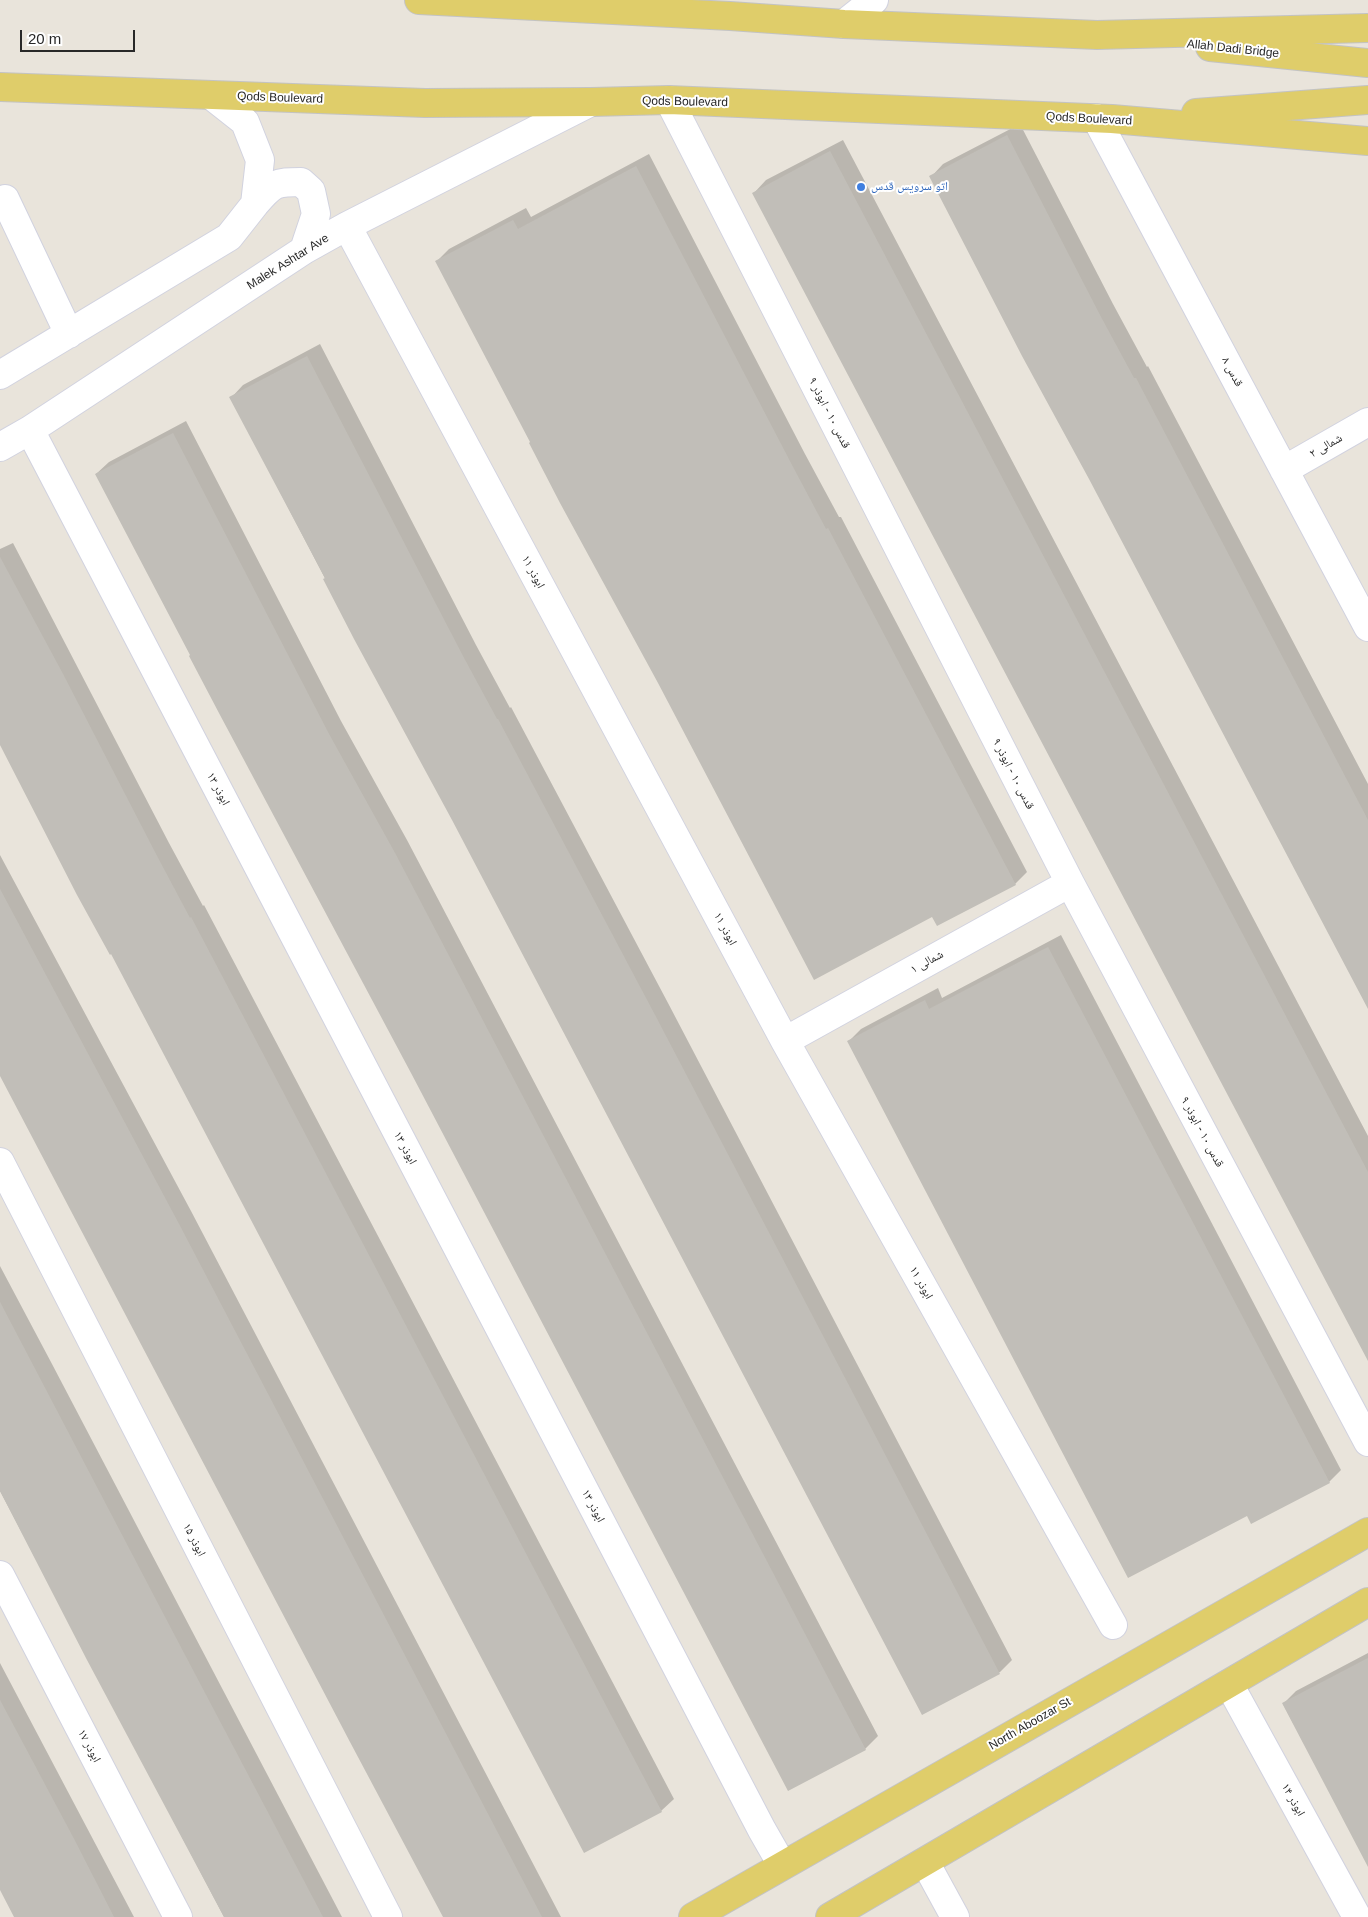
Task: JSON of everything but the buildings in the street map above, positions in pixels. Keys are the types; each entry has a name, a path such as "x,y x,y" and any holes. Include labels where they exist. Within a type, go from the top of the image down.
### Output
{"main road":[{"path":"431,0 724,8 844,24 1097,35 1368,28"},
{"name":"Allah Dadi Bridge","path":"1097,35 1368,63"},
{"name":"Qods Boulevard","path":"0,87 425,103 669,100 1104,119 1368,141"},
{"path":"1104,119 1368,100"},
{"name":"North Aboozar St","path":"692,1917 1368,1532"},
{"path":"830,1917 1368,1602"}],"street":[{"path":"844,24 874,0"},
{"path":"212,96 245,122 260,160 256,204"},
{"name":"قدس ۱۰ - ابوذر ۹","path":"669,100 1070,884 1368,1442"},
{"name":"Malek Ashtar Ave","path":"0,447 30,430 304,250 347,226 591,102"},
{"name":"قدس ۸","path":"1104,119 1284,470 1368,627"},
{"path":"0,376 229,237 267,190 278,182 301,182 312,191 316,214 304,250"},
{"path":"5,199 69,334"},
{"name":"ابوذر ۱۱","path":"347,226 785,1041 1113,1625"},
{"name":"شمالی ۲","path":"1284,470 1368,422"},
{"name":"ابوذر ۱۳","path":"30,430 753,1813 782,1865"},
{"name":"شمالی ۱","path":"785,1041 1070,884"},
{"name":"ابوذر ۱۵","path":"0,1162 388,1917"},
{"name":"ابوذر ۱۷","path":"0,1574 178,1917"},
{"name":"ابوذر ۱۴","path":"1229,1684 1357,1917"},
{"path":"925,1862 955,1917"}],"place":[{"name":"اتو سرویس قدس","path":"861,187"}]}
